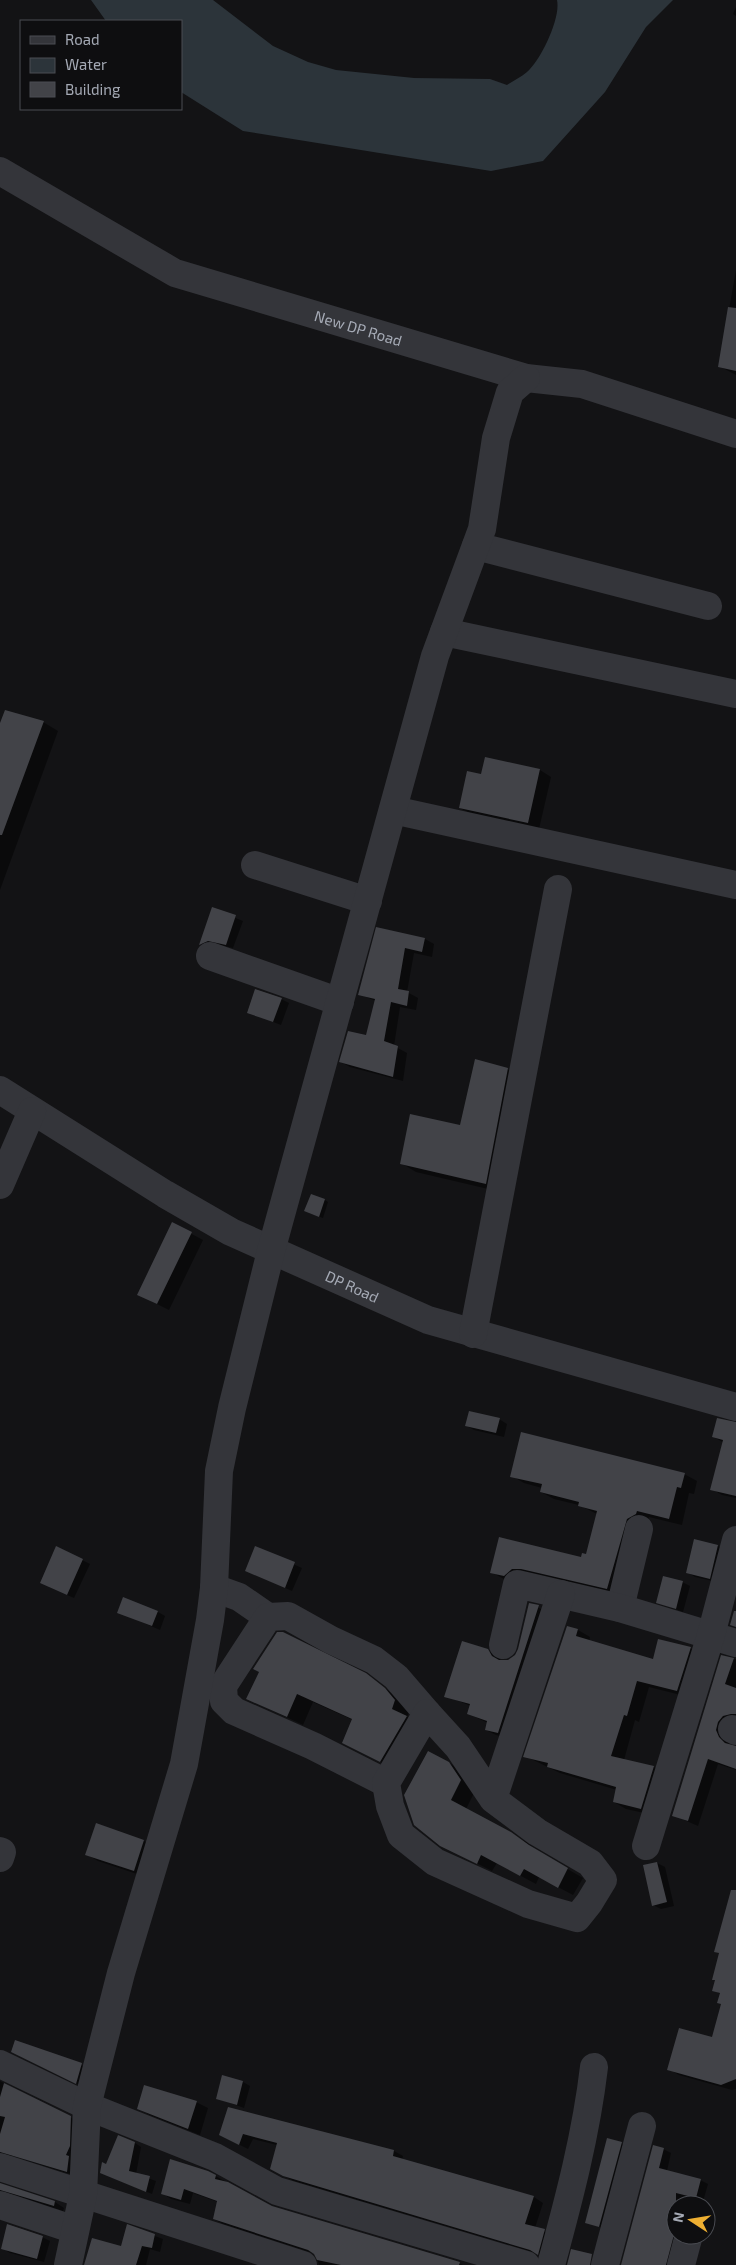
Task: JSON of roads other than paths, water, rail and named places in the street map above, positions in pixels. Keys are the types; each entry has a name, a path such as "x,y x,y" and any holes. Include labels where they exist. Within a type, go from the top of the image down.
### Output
{"street":[{"name":"New DP Road","path":"0,171 175,273 526,378 582,384 736,434"},
{"path":"68,2265 83,2195 87,2106 122,1974 183,1769 214,1588 219,1470 271,1251 435,656 482,529 498,429 510,392 526,378"},
{"path":"476,546 708,606"},
{"path":"444,632 736,694"},
{"path":"393,810 736,885"},
{"path":"255,865 368,901"},
{"path":"464,1331 558,889"},
{"path":"210,956 340,1002"},
{"name":"DP Road","path":"0,1090 165,1194 231,1232 428,1320 736,1407"},
{"path":"0,1185 32,1111"},
{"path":"620,1608 639,1529"},
{"path":"646,1846 723,1639 736,1540"},
{"path":"503,1645 517,1584 620,1608 723,1639"},
{"path":"214,1588 239,1598 268,1617 288,1616 331,1640 374,1660 396,1677 458,1748 493,1798 537,1832 590,1862 603,1880 577,1918 528,1904 435,1862 401,1835 390,1806 386,1783 427,1713"},
{"path":"493,1798 561,1594"},
{"path":"268,1617 222,1686 224,1701 234,1711 312,1746 386,1783"},
{"path":"0,1851 2,1852 0,1858"},
{"path":"0,2064 87,2106 215,2157 277,2191 526,2265"},
{"path":"551,2265 573,2186 588,2118 594,2067"},
{"path":"606,2265 642,2126"},
{"path":"0,2167 302,2265"},
{"path":"0,2205 75,2230"},
{"path":"682,2265 687,2245"}],"water":[{"path":"91,0 213,0 273,46 308,62 336,70 414,78 490,79 507,85 527,72 544,49 556,17 557,0 673,0 646,27 605,92 543,161 491,171 243,131 182,93 182,20 105,20"}]}
